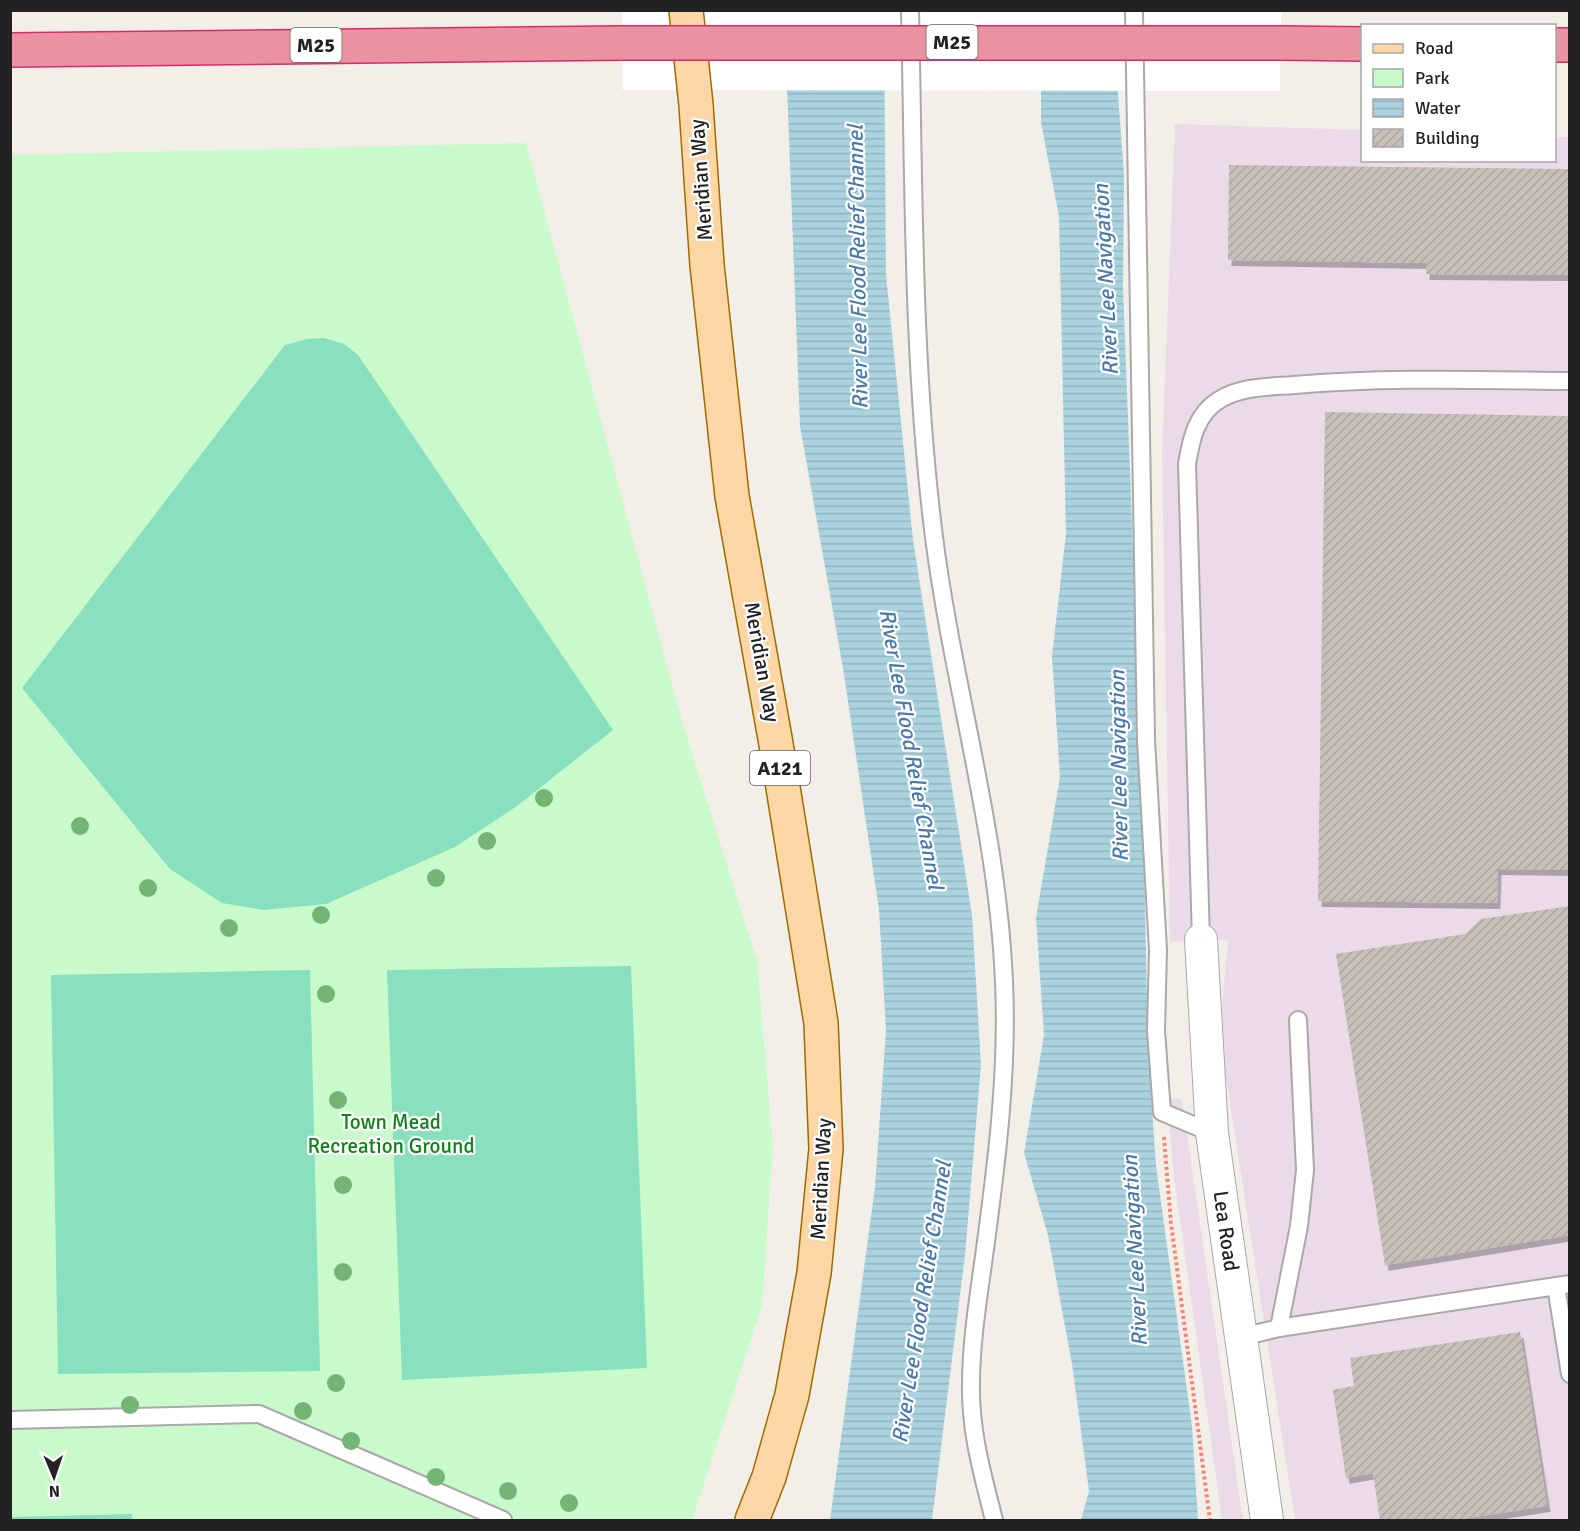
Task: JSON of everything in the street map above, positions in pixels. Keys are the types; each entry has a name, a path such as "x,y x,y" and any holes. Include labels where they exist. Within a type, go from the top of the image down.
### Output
{"highway":[{"name":"M25","path":"10,50 622,43 1361,44"}],"main road":[{"name":"Meridian Way","path":"686,10 696,105 707,265 732,496 778,755 821,1023 826,1138 822,1207 810,1303 792,1395 770,1477 752,1521"}],"street":[{"name":"Lea Road","path":"1201,940 1212,1133 1267,1521"}],"lane":[{"path":"910,10 920,391 934,538 985,819 1004,980 1005,1054 1001,1126 975,1329 970,1387 974,1432 994,1521"},
{"path":"1134,10 1146,728 1158,950 1156,1031 1162,1112 1212,1133"},
{"path":"1201,940 1187,464 1196,428 1205,412 1218,401 1236,392 1264,387 1370,381 1569,381"},
{"path":"1279,1328 1299,1226 1305,1170 1298,1020"},
{"path":"1240,1337 1279,1328 1563,1285 1569,1374"},
{"path":"10,1420 259,1414 503,1521"}],"path":[{"path":"1162,1112 1171,1223 1210,1521"}],"shaded area":[{"path":"1175,124 1361,130 1361,162 1556,162 1556,137 1569,137 1569,1520 1295,1520 1225,1071 1221,1016 1228,940 1170,942 1162,453"},
{"path":"1167,1098 1182,1099 1243,1520 1222,1520 1174,1177"}],"green space":[{"name":"Town Mead Recreation Ground","path":"526,143 682,721 757,961 773,1147 762,1306 692,1520 11,1520 10,155"},
{"path":"324,338 344,344 358,355 613,730 517,806 455,847 326,904 263,910 222,903 170,869 22,688 285,345 307,339"},
{"path":"631,966 647,1368 402,1380 387,970"},
{"path":"310,970 320,1371 58,1374 51,975"},
{"path":"132,1514 132,1520 11,1520 11,1517"}],"water":[{"name":"River Lee Flood Relief Channel","path":"884,11 886,275 913,540 972,915 981,1065 965,1255 932,1520 830,1520 875,1187 886,1030 879,910 843,668 800,426 787,86"},
{"name":"River Lee Navigation","path":"1041,11 1117,81 1124,174 1123,288 1143,811 1148,1050 1156,1166 1192,1426 1198,1520 1081,1520 1089,1491 1072,1364 1048,1235 1024,1153 1044,1035 1036,918 1060,777 1052,656 1066,534 1059,217 1041,122"}],"pier":[{"path":"622,11 1281,11 1280,91 623,90"}],"building":[{"path":"1229,165 1570,169 1570,275 1426,274 1426,263 1228,260"},
{"path":"1325,412 1570,416 1570,870 1498,869 1497,903 1318,901"},
{"path":"1570,906 1570,1235 1385,1265 1336,954 1465,934 1481,919"},
{"path":"1520,1332 1547,1506 1454,1520 1380,1520 1373,1473 1346,1478 1333,1390 1354,1386 1350,1358"}]}
